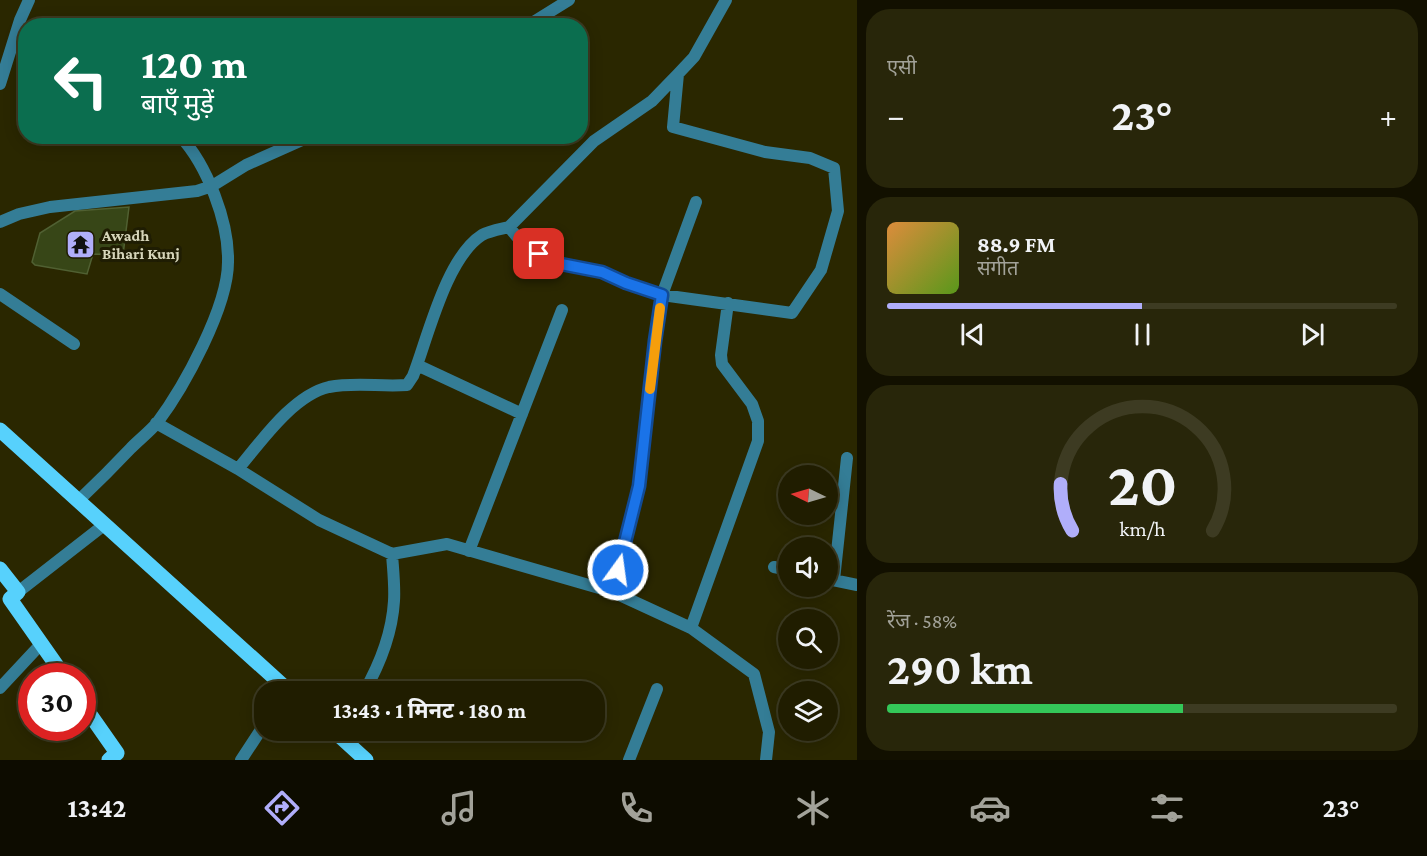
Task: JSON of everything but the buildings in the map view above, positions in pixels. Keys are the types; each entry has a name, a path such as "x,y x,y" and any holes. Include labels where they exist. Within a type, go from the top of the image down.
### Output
{"main road":[{"path":"0,430 277,681"},
{"path":"0,569 9,599 55,663"},
{"path":"96,726 116,758"},
{"path":"348,741 366,760"}],"street":[{"path":"21,18 29,0"},
{"path":"540,18 569,0"},
{"path":"238,470 282,416 299,402 326,388 365,384 407,385 413,376 446,286 458,261 470,246 483,234 509,226 594,141 652,101 694,57 726,0"},
{"path":"0,84 18,26"},
{"path":"509,226 523,244 556,263 602,272 662,295 792,313 820,270 838,210 834,168 810,158 765,152 673,126 678,74"},
{"path":"79,500 156,423 194,363 212,325 224,291 228,262 223,227 212,186 187,144"},
{"path":"0,222 19,214 50,207 197,192 212,186 246,165 293,144"},
{"path":"613,592 639,486 662,295 696,202"},
{"path":"0,294 74,344"},
{"path":"692,628 758,441 758,421 752,404 722,364 720,355 728,303"},
{"path":"469,551 562,310"},
{"path":"417,365 522,414"},
{"path":"156,423 319,520 392,554 447,544 613,592 692,628 754,674 769,732 766,760"},
{"path":"837,537 848,458"},
{"path":"9,599 104,525"},
{"path":"370,681 378,667 392,620 395,600 392,554"},
{"path":"774,567 778,568"},
{"path":"838,581 857,585"},
{"path":"0,688 41,644"},
{"path":"629,760 657,689"},
{"path":"241,760 254,740"}],"slow traffic":[{"path":"650,389 660,308"}],"place":[{"name":"Awadh Bihari Kunj","path":"81,244"}],"route":[{"path":"539,254 556,263 602,272 662,295 639,486 618,570"}]}
